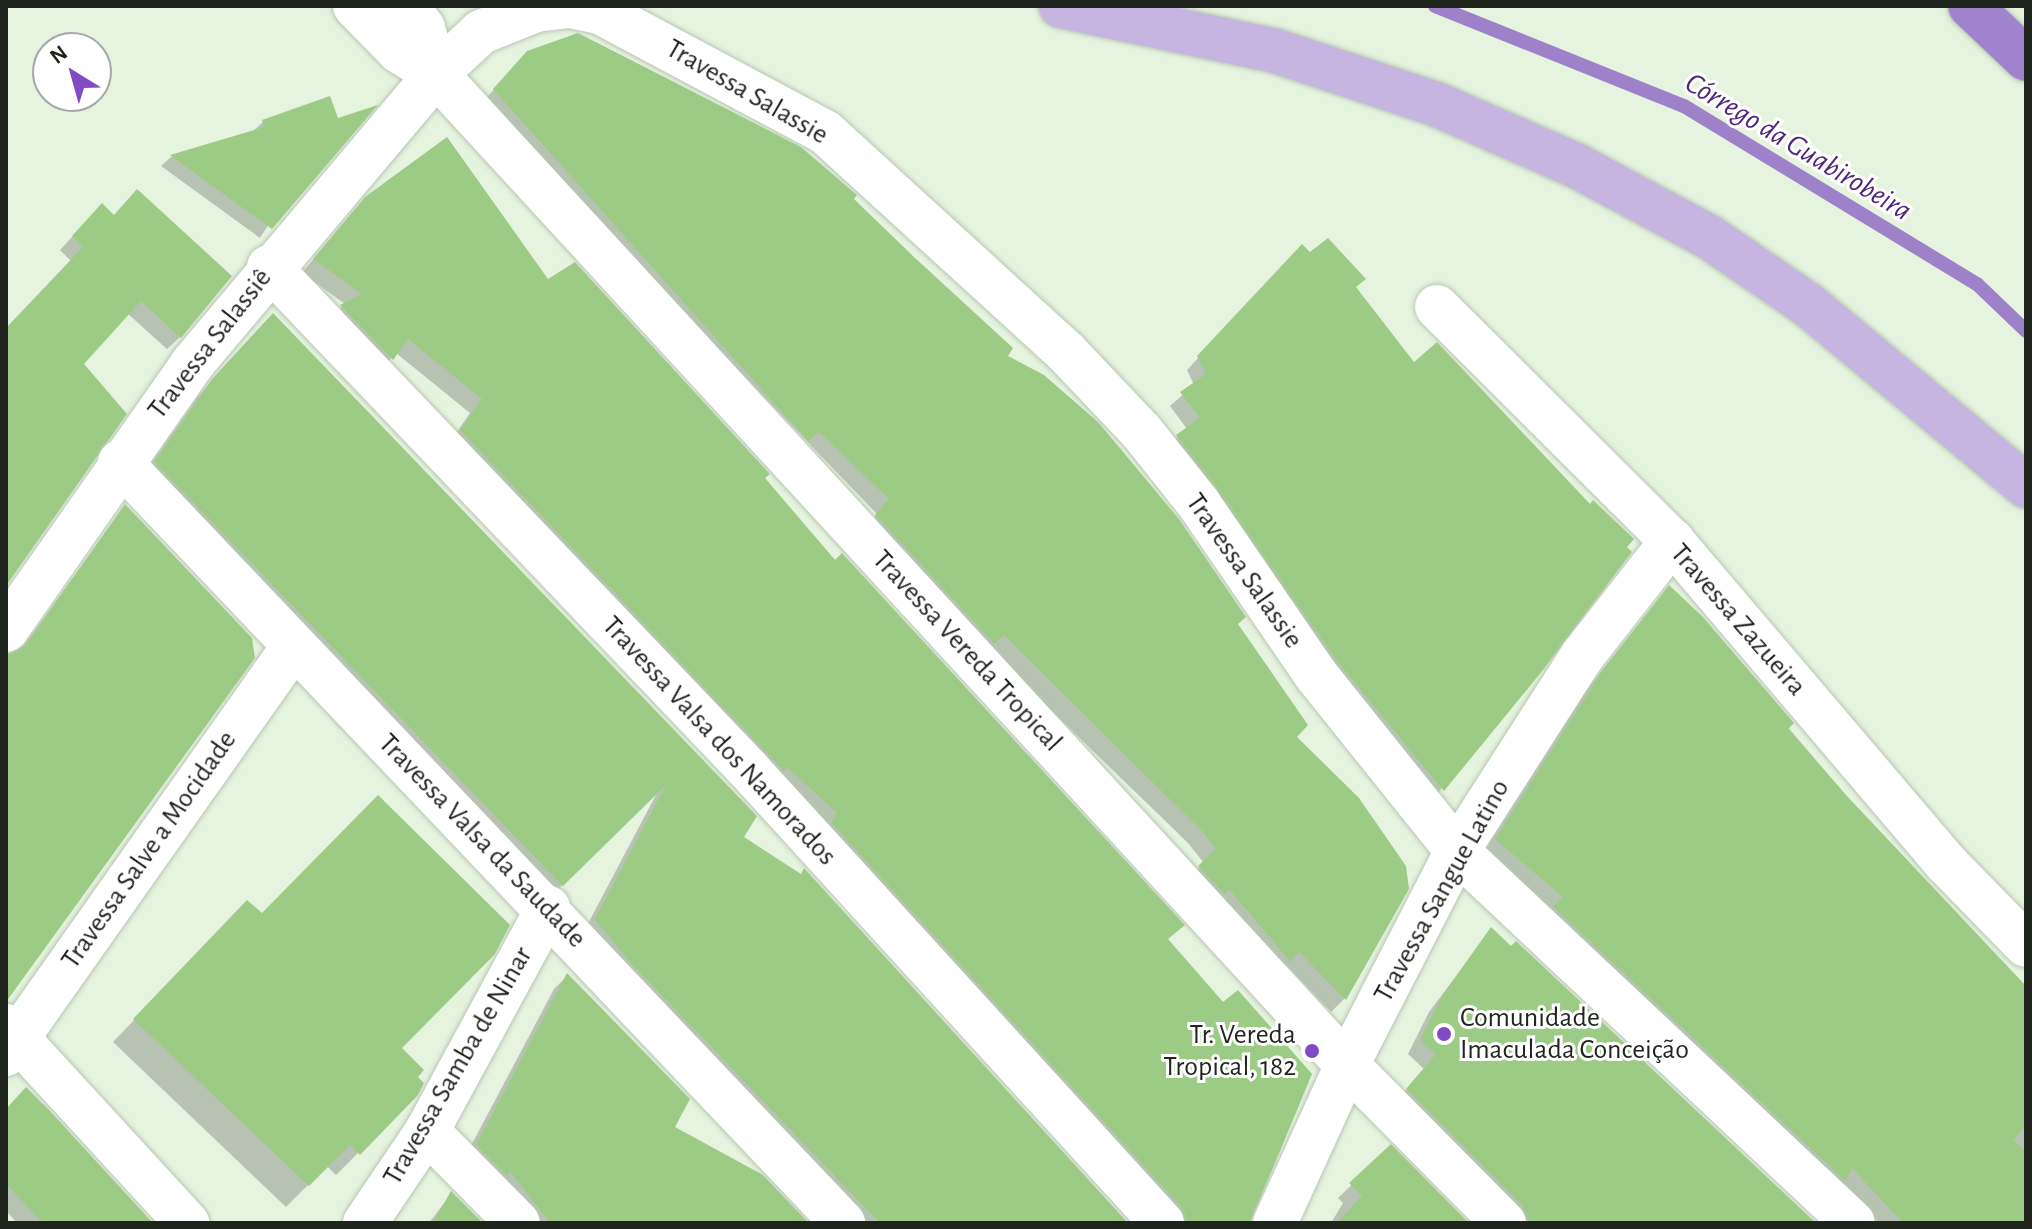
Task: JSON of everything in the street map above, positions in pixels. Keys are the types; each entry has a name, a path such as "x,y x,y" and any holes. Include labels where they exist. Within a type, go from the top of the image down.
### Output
{"highway":[{"path":"1970,6 2026,59"}],"main road":[{"path":"1061,6 1276,51 1438,105 1579,167 1709,237 1807,304 2026,486"}],"street":[{"name":"Travessa Vereda Tropical","path":"355,6 399,51 436,74 1347,1065 1504,1223"},
{"name":"Travessa Vereda Tropical","path":"407,6 423,28 436,74"},
{"name":"Travessa Salassie","path":"436,74 481,32 536,10 569,6 600,12 825,132 1065,351 1141,431 1199,504 1316,675 1457,851 1853,1223"},
{"name":"Travessa Salassiê","path":"6,630 120,462 269,267 436,74"},
{"name":"Travessa Valsa dos Namorados","path":"269,267 749,770 1162,1223"},
{"name":"Travessa Zazueira","path":"1437,307 1672,541 1947,864 2026,945"},
{"name":"Travessa Valsa da Saudade","path":"120,462 548,908 843,1223"},
{"name":"Travessa Sangue Latino","path":"1275,1223 1347,1065 1457,851 1583,655 1672,541"},
{"name":"Travessa Salve a Mocidade","path":"9,1039 294,646"},
{"name":"Travessa Samba de Ninar","path":"365,1223 427,1131 548,908"},
{"path":"9,1039 184,1222"},
{"path":"427,1131 518,1223"}],"building":[{"path":"578,33 801,147 857,195 854,199 1013,348 1008,356 1044,375 1098,422 1179,519 1246,617 1238,624 1308,725 1297,737 1359,798 1406,866 1409,889 1346,1000 1299,952 1290,961 1229,889 1224,894 1198,866 1216,849 1201,830 1004,635 994,644 875,515 889,499 819,432 808,441 493,89 527,51"},
{"path":"330,96 338,118 378,105 272,229 170,155 264,127 262,120"},
{"path":"447,137 548,279 575,262 770,474 765,478 835,560 842,553 1185,925 1168,939 1223,1002 1238,990 1312,1074 1250,1223 1186,1223 1180,1206 831,823 837,813 787,767 784,772 460,430 482,399 408,339 393,360 340,305 362,294 313,259 365,197"},
{"path":"137,189 232,276 181,338 141,301 84,364 127,414 6,586 6,328 83,247 72,236 102,203 114,215"},
{"path":"1328,238 1366,279 1356,287 1414,362 1437,342 1590,504 1593,500 1634,539 1627,547 1632,552 1543,670 1444,791 1336,660 1176,435 1200,418 1180,392 1206,374 1197,356 1302,244 1310,252"},
{"path":"273,313 757,816 744,837 801,874 804,868 1128,1223 880,1223 629,961 595,919 666,785 563,886 154,462 212,379"},
{"path":"125,504 252,638 255,658 6,1002 6,655 26,644"},
{"path":"1669,585 1703,617 1794,723 1788,729 1846,795 2026,986 2026,1125 2013,1140 2026,1152 2026,1223 1903,1223 1852,1168 1845,1181 1553,907 1563,897 1495,839 1603,669"},
{"path":"378,795 510,925 495,954 402,1048 424,1070 418,1077 424,1083 418,1095 360,1155 350,1145 309,1186 133,1019 247,900 262,913"},
{"path":"1491,927 1511,946 1516,941 1816,1223 1528,1223 1522,1205 1406,1089 1436,1054 1420,1040 1442,996"},
{"path":"567,973 690,1099 675,1127 763,1175 809,1223 550,1223 510,1171 507,1176 476,1145"},
{"path":"26,1087 153,1223 43,1223 6,1184 6,1109"},
{"path":"1391,1144 1469,1223 1337,1223 1362,1196 1349,1183"},
{"path":"451,1191 482,1222 481,1223 433,1223"}],"waterway":[{"name":"Córrego da Guabirobeira","path":"1435,6 1684,106 1977,284 2026,331"}],"place":[{"name":"Comunidade Imaculada Conceição","path":"1444,1034"},
{"name":"Tr. Vereda Tropical, 182","path":"1312,1051"}]}
